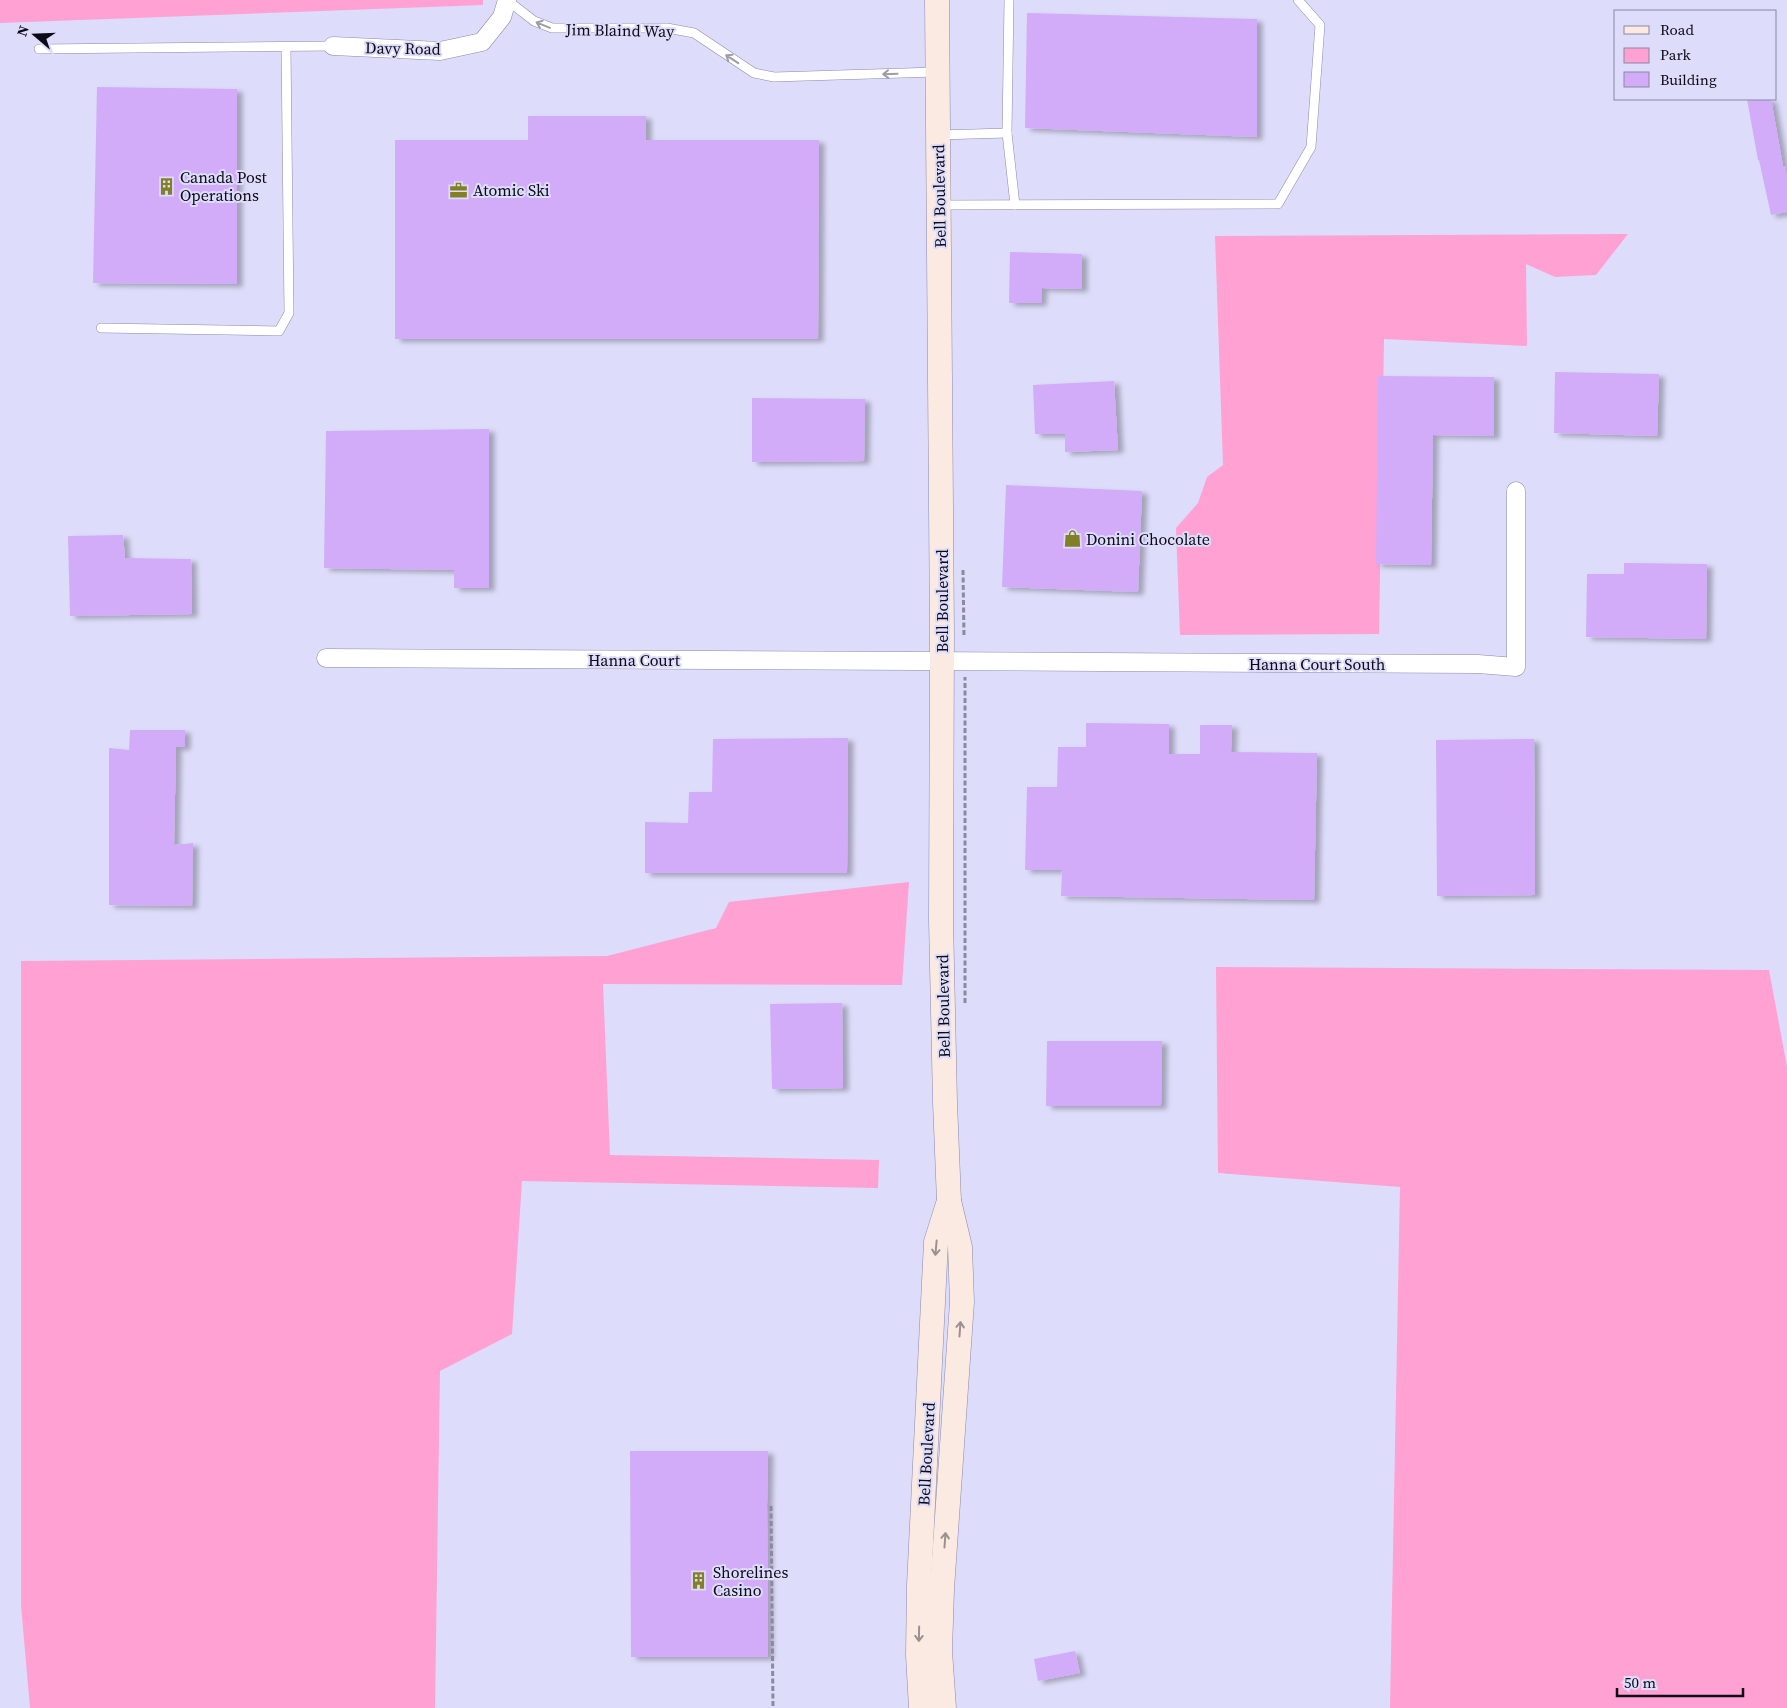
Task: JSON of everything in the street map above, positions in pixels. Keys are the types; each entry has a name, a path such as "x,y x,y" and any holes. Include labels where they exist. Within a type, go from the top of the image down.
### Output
{"main road":[{"name":"Bell Boulevard","path":"937,0 942,661 941,920 949,1202 960,1247 962,1302 942,1589 940,1651 944,1708"},
{"name":"Bell Boulevard","path":"921,1708 918,1655 920,1585 936,1242 949,1202"}],"street":[{"name":"Davy Road","path":"333,46 440,51 482,42 502,17 507,0"},
{"name":"Hanna Court South","path":"942,661 1469,664 1516,667 1516,491"},
{"name":"Hanna Court","path":"326,658 942,661"}],"lane":[{"name":"Jim Blaind Way","path":"507,0 534,21 552,28 667,28 694,33 754,73 774,77 939,72"},
{"path":"1009,0 1007,133 1015,205"},
{"path":"939,205 1278,204 1311,147 1320,25 1298,0"},
{"path":"39,49 333,46"},
{"path":"101,328 279,331 289,313 286,47"},
{"path":"938,135 1007,133"}],"path":[{"path":"965,676 965,1012"},
{"path":"771,1506 773,1708"}],"green space":[{"path":"0,0 483,0 483,5 0,23"},
{"path":"1628,234 1596,275 1555,277 1526,264 1527,346 1384,339 1379,634 1180,635 1176,528 1198,503 1207,477 1223,465 1215,236"},
{"path":"909,882 902,985 603,984 610,1155 879,1160 878,1188 522,1181 512,1334 440,1371 435,1708 30,1708 21,1605 21,961 607,956 716,928 729,902"},
{"path":"1216,967 1769,970 1787,1067 1787,1708 1390,1708 1400,1187 1218,1173"}],"building":[{"path":"1027,13 1257,19 1257,137 1025,128"},
{"name":"Canada Post Operations","path":"97,87 237,89 237,284 93,283"},
{"path":"1747,100 1771,100 1783,166 1785,166 1787,176 1787,212 1771,215 1758,160"},
{"path":"528,116 646,116 646,140 819,140 818,339 395,339 395,140 528,140"},
{"path":"1010,252 1082,254 1082,289 1042,288 1041,303 1009,303"},
{"path":"1555,372 1659,374 1657,436 1554,433"},
{"path":"1378,376 1494,377 1494,436 1433,435 1431,565 1376,564"},
{"path":"1114,381 1118,450 1065,452 1065,434 1035,434 1033,385"},
{"path":"752,398 865,399 864,461 752,462"},
{"path":"489,429 489,588 454,588 454,570 324,568 326,431"},
{"name":"Donini Chocolate","path":"1006,485 1142,491 1138,592 1002,587"},
{"path":"123,535 125,558 191,559 192,614 70,616 68,536"},
{"path":"1624,563 1707,564 1706,639 1586,637 1587,574 1624,574"},
{"path":"1086,723 1169,724 1169,754 1200,754 1200,725 1232,725 1231,752 1317,753 1314,900 1061,896 1062,870 1025,870 1027,787 1057,787 1058,747 1086,747"},
{"path":"130,730 185,730 185,747 176,747 174,845 193,843 192,906 109,905 109,748 129,750"},
{"path":"848,738 847,873 645,873 645,822 688,823 689,792 712,792 713,739"},
{"path":"1534,739 1535,895 1437,896 1436,740"},
{"path":"842,1003 843,1088 772,1089 770,1004"},
{"path":"1047,1041 1162,1041 1161,1106 1046,1106"},
{"name":"Shorelines Casino","path":"630,1451 768,1451 768,1657 631,1657"},
{"path":"1075,1651 1080,1673 1038,1681 1034,1659"}],"place":[{"name":"Canada Post Operations","path":"166,186"},
{"name":"Atomic Ski","path":"459,190"},
{"name":"Donini Chocolate","path":"1072,539"},
{"name":"Shorelines Casino","path":"699,1581"}]}
